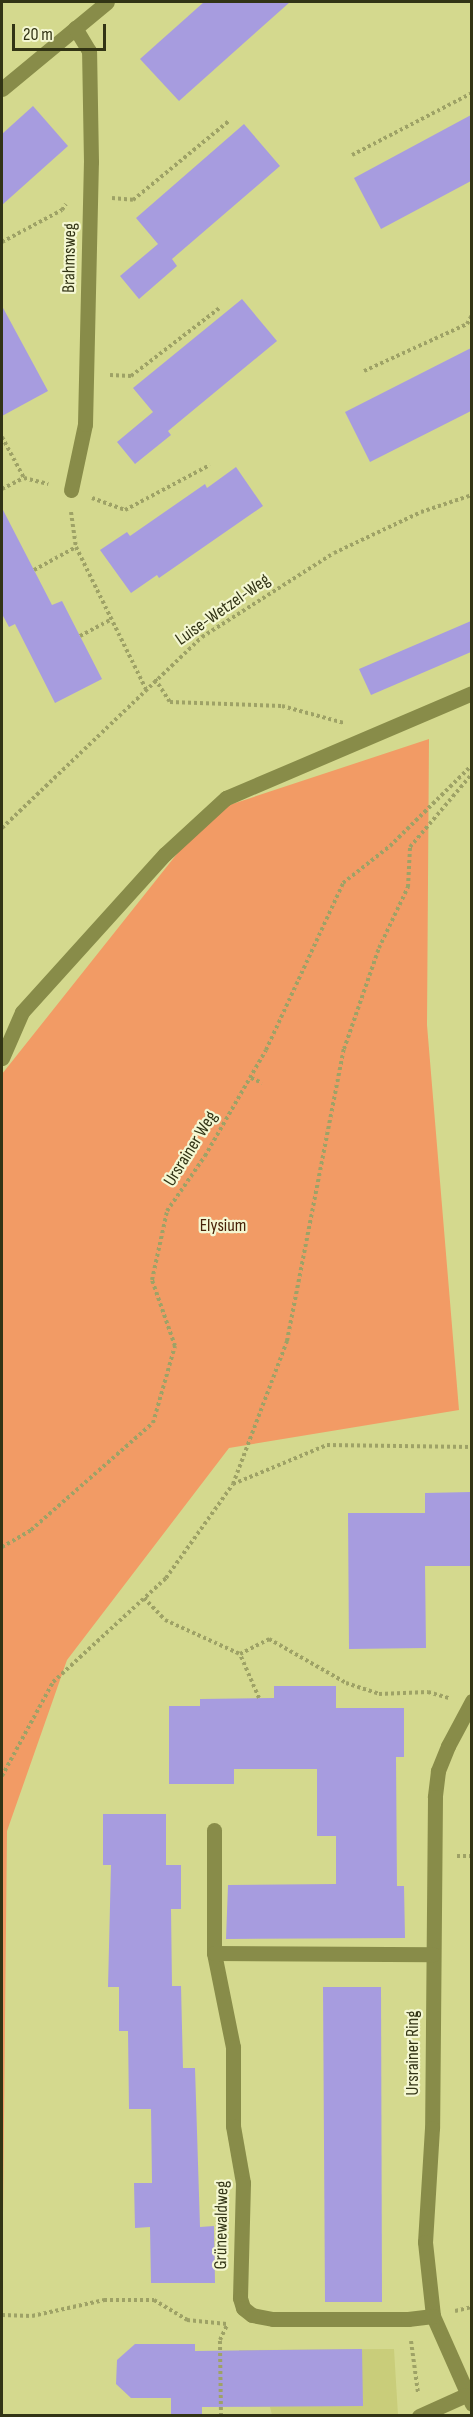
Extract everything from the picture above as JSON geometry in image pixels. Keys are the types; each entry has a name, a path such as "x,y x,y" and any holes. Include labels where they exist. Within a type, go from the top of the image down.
{"street":[{"path":"2,89 107,2"},
{"name":"Brahmsweg","path":"70,490 85,424 90,197 89,51 75,28"},
{"path":"2,1058 21,1012 165,854 226,798 471,693"},
{"name":"Ursrainer Ring","path":"469,2400 433,2316 425,2242 432,2128 433,1954 438,1771 471,1702"},
{"name":"Grünewaldweg","path":"214,1830 214,1953 233,2047 233,2126 243,2183 240,2298 243,2308"},
{"path":"214,1953 433,1954"},
{"path":"243,2308 252,2315 273,2319 408,2319 433,2316"},
{"path":"420,2415 469,2400"}],"path":[{"path":"352,155 471,93"},
{"path":"90,197 133,200 229,121"},
{"path":"2,242 62,210 68,201"},
{"path":"87,375 131,376 221,307"},
{"path":"364,371 467,324 471,315"},
{"path":"2,437 24,478"},
{"path":"2,489 24,478 70,490 125,510 210,465"},
{"path":"70,490 76,547 146,689"},
{"name":"Luise-Wetzel-Weg","path":"2,828 155,679 202,637 334,553 421,512 471,495"},
{"path":"34,570 76,547"},
{"path":"80,636 110,620"},
{"path":"155,679 170,702 282,706 331,716 372,736"},
{"name":"Ursrainer Weg","path":"2,1547 31,1530 153,1423 175,1346 152,1280 167,1211 205,1156 251,1078 343,883 390,846 471,765"},
{"path":"2,1776 53,1682 166,1578 232,1484 287,1341 344,1049 379,948 408,887 410,847 471,774"},
{"path":"251,1078 262,1083"},
{"path":"232,1484 327,1445 471,1447"},
{"path":"144,1598 165,1620 240,1654 259,1698"},
{"path":"240,1654 269,1639 346,1683 379,1694 428,1692 471,1702"},
{"path":"2,2315 32,2316 104,2300 154,2300 187,2320 228,2324"},
{"path":"221,2415 220,2340 228,2324 243,2308"},
{"path":"408,2319 420,2415"}],"shaded area":[{"path":"394,2349 398,2415 272,2415 270,2407 240,2407 239,2350"}],"green space":[{"name":"Elysium","path":"429,739 427,1025 459,1410 229,1448 67,1660 7,1831 2,2312 2,1074 211,811"}],"building":[{"path":"204,2 290,2 179,101 140,59"},
{"path":"33,106 68,146 2,205 2,134"},
{"path":"471,115 471,181 381,229 354,178"},
{"path":"244,124 280,166 172,259 177,266 139,299 120,276 158,244 136,218"},
{"path":"242,299 277,341 168,431 171,435 135,464 117,442 153,412 133,388"},
{"path":"2,306 48,391 2,416"},
{"path":"471,348 471,411 370,462 345,412"},
{"path":"236,467 263,506 159,578 157,575 131,593 100,550 127,532 130,536 205,484 207,488"},
{"path":"2,508 52,605 62,601 102,679 55,703 15,624 9,627 2,614"},
{"path":"471,621 471,652 371,695 359,669"},
{"path":"471,1492 471,1566 425,1566 426,1648 349,1649 348,1513 425,1513 425,1493"},
{"path":"274,1686 336,1686 336,1708 404,1708 404,1757 396,1757 397,1886 404,1886 405,1938 226,1939 228,1885 336,1884 336,1836 317,1836 317,1769 234,1769 234,1784 169,1784 169,1706 200,1706 200,1699 274,1698"},
{"path":"103,1814 166,1814 166,1865 181,1865 181,1909 171,1909 172,1986 181,1986 183,2068 195,2068 200,2227 214,2226 215,2283 151,2283 150,2227 135,2228 134,2183 152,2183 151,2109 129,2109 128,2031 119,2031 119,1987 108,1987 111,1865 103,1865"},
{"path":"323,1987 381,1987 382,2302 325,2302"},
{"path":"135,2344 195,2344 195,2351 362,2349 363,2406 202,2407 202,2415 171,2415 171,2398 131,2398 116,2384 117,2360"}]}
